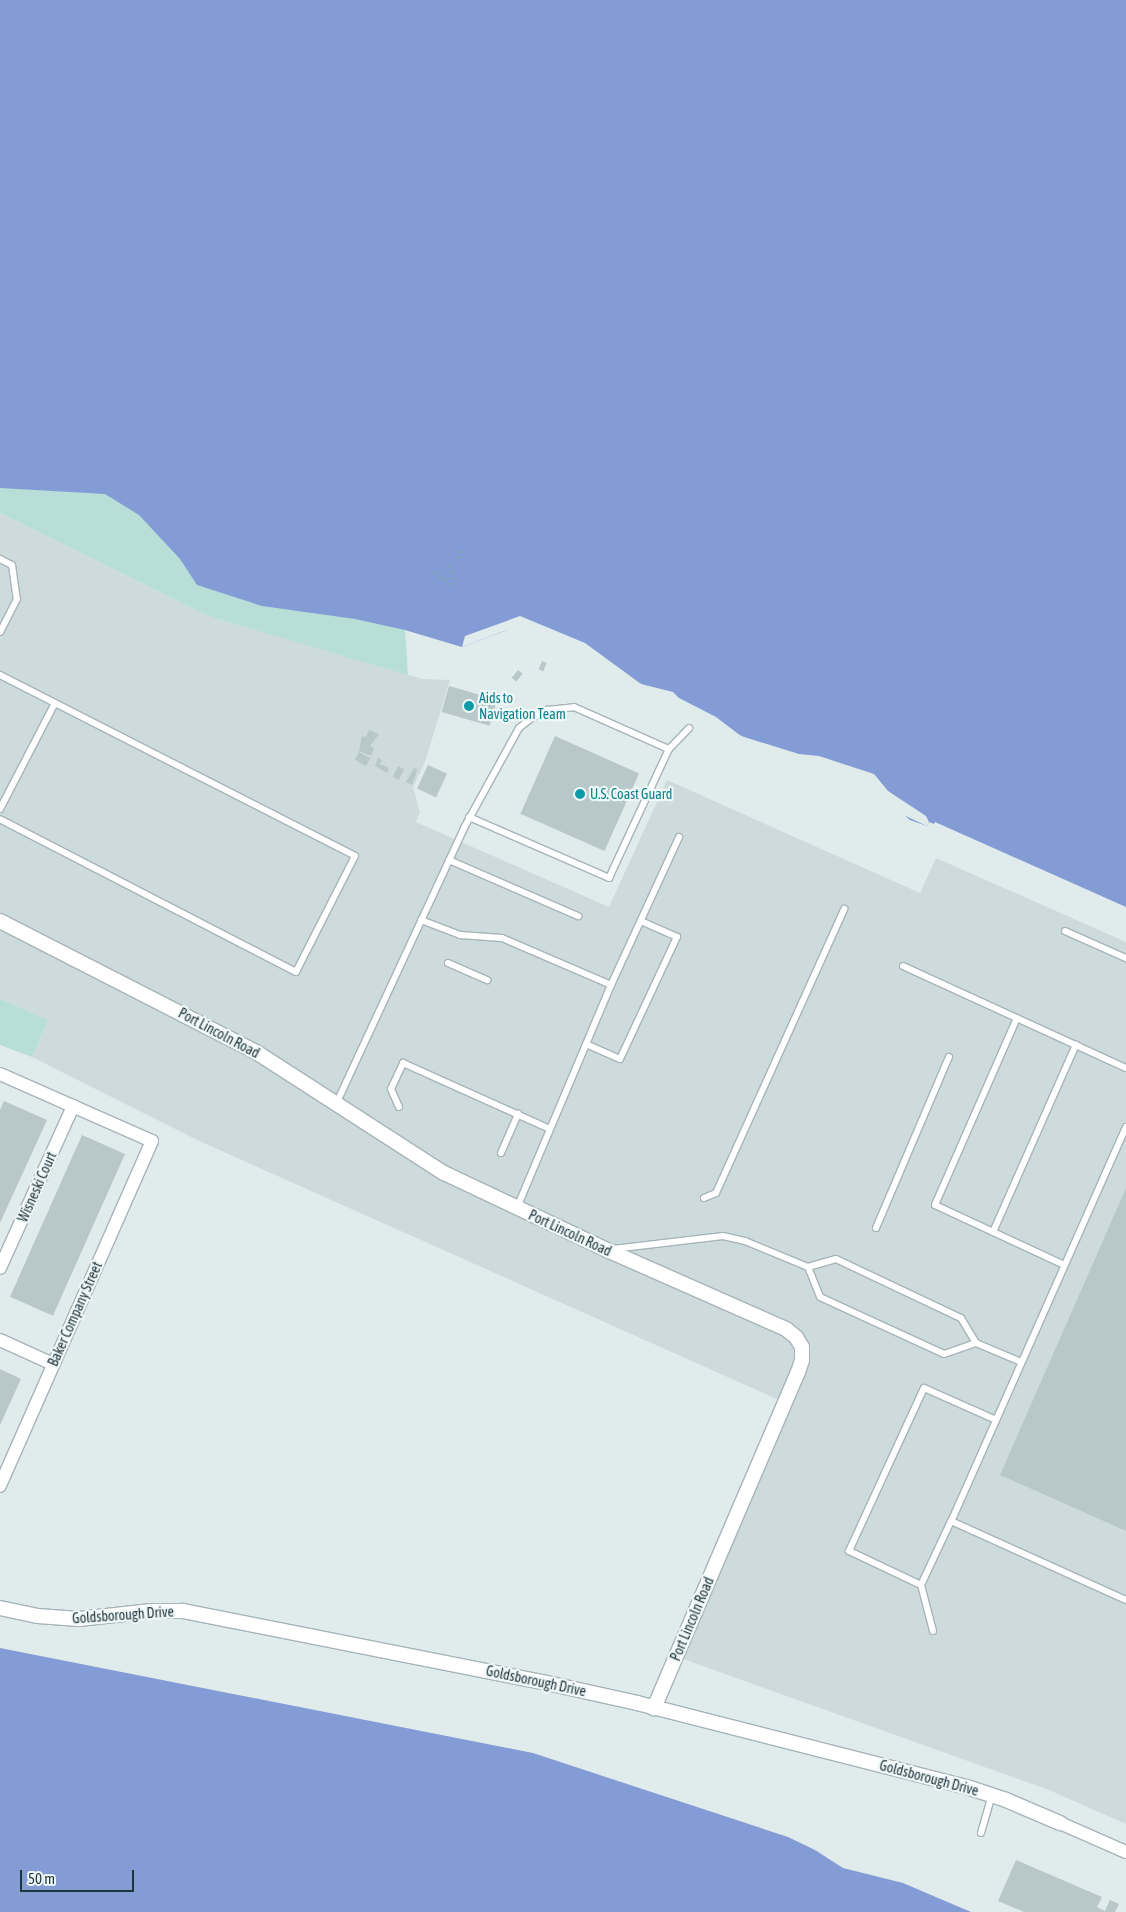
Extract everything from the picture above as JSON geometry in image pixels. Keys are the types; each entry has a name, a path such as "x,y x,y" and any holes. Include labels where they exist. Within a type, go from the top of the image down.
{"street":[{"name":"Port Lincoln Road","path":"0,921 256,1052 337,1102 444,1173 606,1250 786,1329 796,1336 802,1347 802,1360 798,1372 654,1708"},
{"path":"0,1074 73,1106"},
{"name":"Baker Company Street","path":"0,1486 152,1141 73,1106"},
{"name":"Wisneski Court","path":"0,1268 73,1106"},
{"path":"0,1340 53,1364"},
{"name":"Goldsborough Drive","path":"0,1608 38,1616 79,1619 152,1611 183,1611 547,1683 873,1763 992,1795 1060,1823"},
{"path":"1060,1823 1126,1852"}],"lane":[{"path":"0,559 12,565 17,599 0,632"},
{"path":"0,675 355,856 296,972 0,819"},
{"path":"0,809 55,703"},
{"path":"337,1102 464,828 520,728 533,717 547,710 574,707 669,749"},
{"path":"470,817 609,878 669,749 689,728"},
{"path":"516,1208 611,985 679,837"},
{"path":"449,860 578,916"},
{"path":"704,1198 716,1193 844,909"},
{"path":"421,920 460,935 502,938 611,985"},
{"path":"586,1044 620,1059 677,936 641,921"},
{"path":"1065,931 1126,958"},
{"path":"448,963 487,980"},
{"path":"902,966 1126,1068"},
{"path":"1017,1018 935,1205 1064,1265"},
{"path":"993,1232 1076,1045"},
{"path":"876,1228 949,1057"},
{"path":"399,1108 391,1089 403,1063 550,1129"},
{"path":"502,1153 518,1114"},
{"path":"933,1631 921,1585 1126,1127"},
{"path":"606,1250 723,1236 745,1241 808,1267 836,1259 961,1318 976,1343 1021,1362"},
{"path":"808,1267 820,1296 944,1354 976,1343"},
{"path":"921,1585 848,1550 924,1388 996,1420"},
{"path":"951,1521 1126,1600"},
{"path":"981,1833 992,1795"}],"path":[{"path":"458,558 462,551"},
{"path":"434,572 456,584 450,565"}],"shaded area":[{"path":"0,513 211,617 423,679 450,680 425,762 413,787 420,812 416,822 609,907 667,780 920,893 936,858 1126,942 1126,1824 1049,1790 675,1656 788,1404 197,1140 32,1057 48,1020 0,999"}],"green space":[{"path":"0,436 520,616 462,647 405,630 408,675 211,617 0,513"},
{"path":"0,999 48,1020 32,1057 0,1045"}],"water":[{"path":"0,0 1126,0 1126,907 935,822 934,824 929,822 927,826 910,820 872,787 784,758 593,659 518,626 462,647 405,630 355,619 262,606 197,585 180,559 139,515 105,494 0,488"},
{"path":"0,1648 533,1753 788,1837 815,1850 843,1868 903,1883 971,1912 0,1912"}],"pier":[{"path":"520,616 585,643 641,684 673,692 679,698 716,717 741,736 799,754 819,756 874,774 888,791 926,816 929,822 927,826 897,812 871,789 783,761 741,744 607,672 592,661 518,629 507,630 462,647 465,636"}],"building":[{"path":"542,661 547,663 543,671 539,669"},
{"path":"518,670 523,674 516,682 512,678"},
{"name":"Aids to Navigation Team","path":"449,686 497,700 490,726 442,712"},
{"path":"369,730 379,734 370,746 374,748 371,756 359,751 362,736 366,737"},
{"name":"U.S. Coast Guard","path":"555,736 639,773 604,851 520,814"},
{"path":"359,752 370,758 366,766 355,760"},
{"path":"378,758 382,760 380,764 389,768 387,773 375,766"},
{"path":"428,765 447,774 436,797 417,789"},
{"path":"398,766 404,769 399,780 393,777"},
{"path":"414,768 417,769 412,785 406,782"},
{"path":"4,1101 47,1120 0,1223 0,1110"},
{"path":"82,1135 125,1154 53,1316 10,1297"},
{"path":"1126,1188 1126,1531 1000,1475"},
{"path":"0,1369 21,1379 0,1425"},
{"path":"1016,1860 1102,1897 1097,1907 1105,1911 1110,1900 1119,1904 1115,1912 1024,1912 998,1901"}],"place":[{"name":"Aids to Navigation Team","path":"469,706"},
{"name":"U.S. Coast Guard","path":"580,794"}]}
